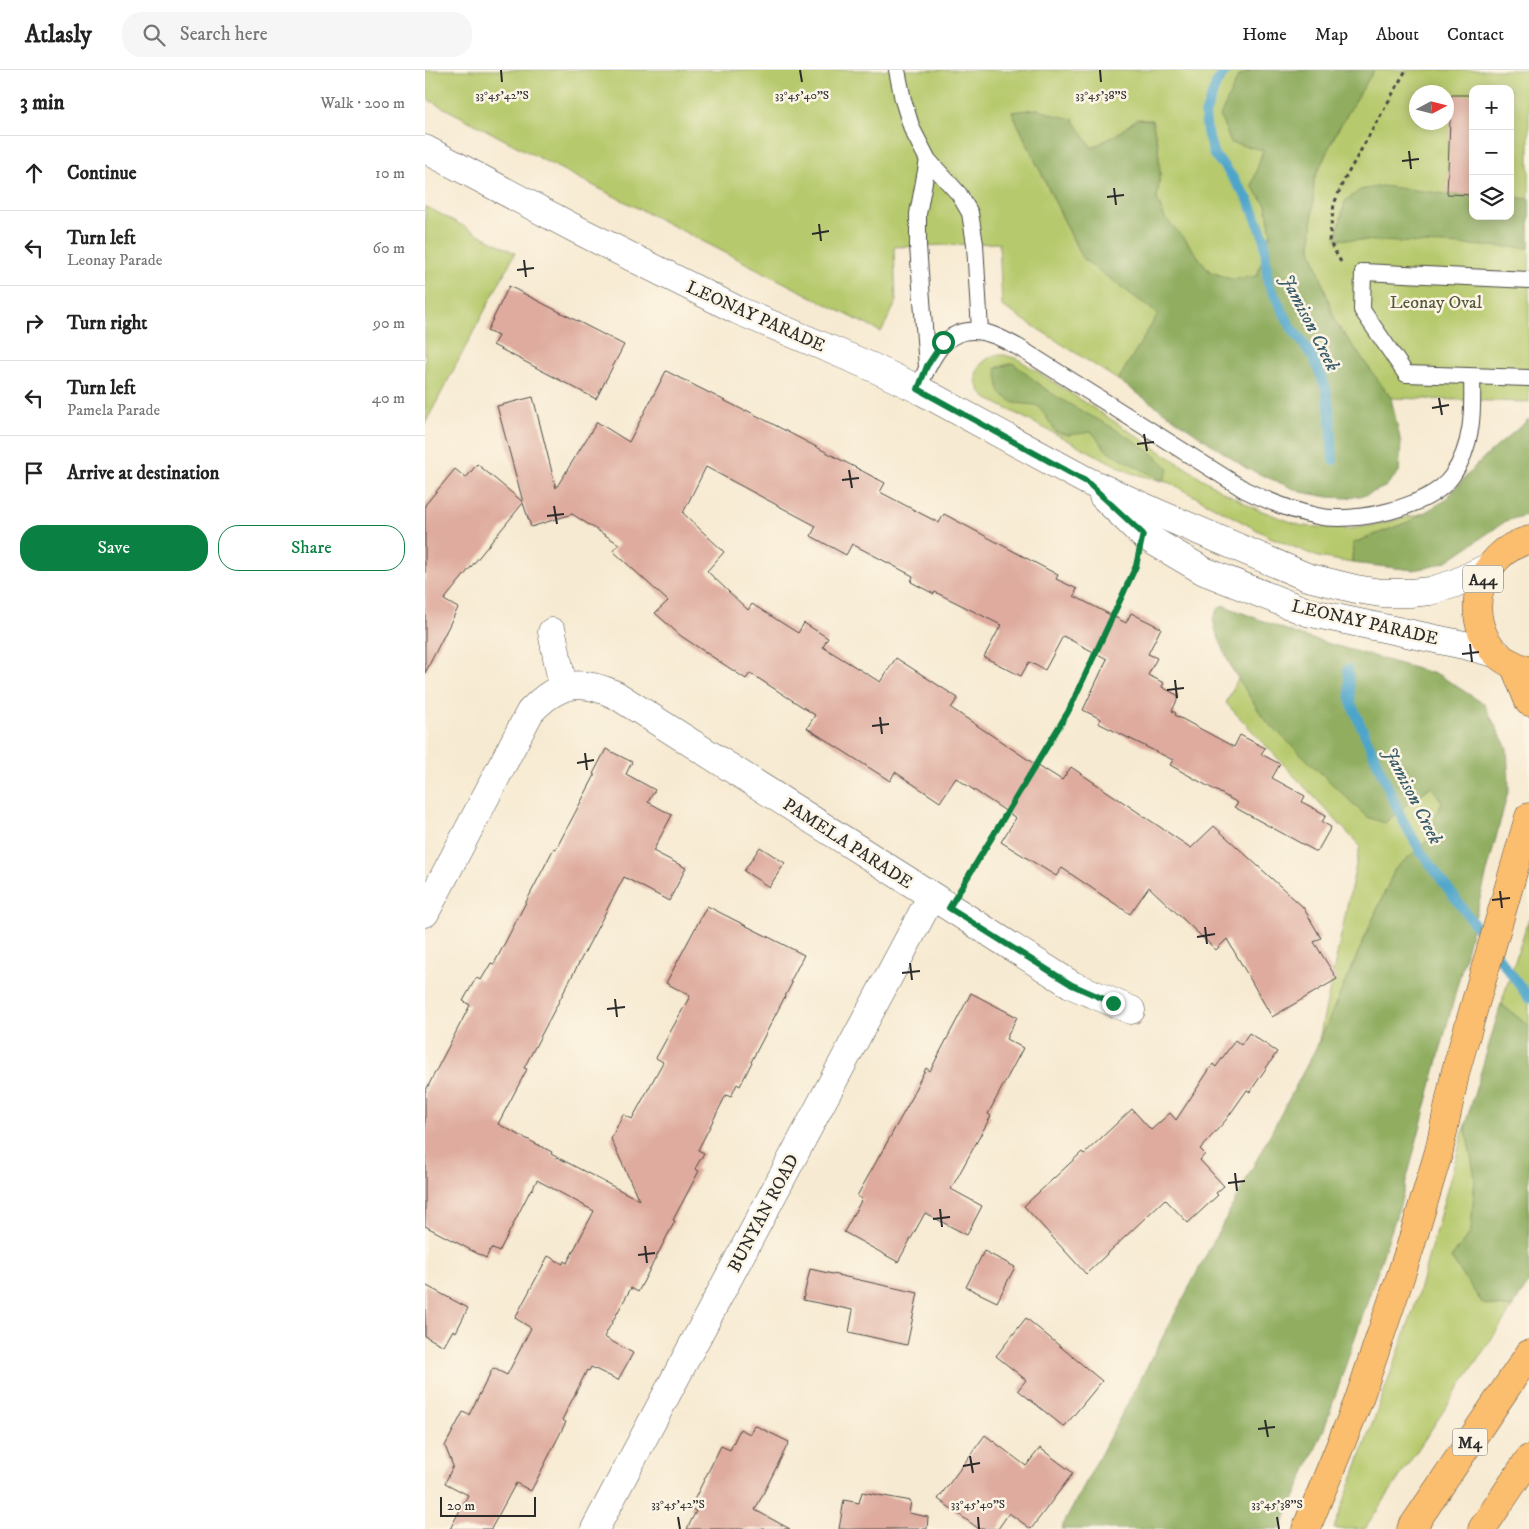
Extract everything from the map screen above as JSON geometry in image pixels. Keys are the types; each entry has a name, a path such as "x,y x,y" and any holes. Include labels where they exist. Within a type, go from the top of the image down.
{"highway":[{"name":"A44","path":"1514,664 1486,639 1479,622 1477,602 1481,584 1489,567 1503,552 1520,542 1529,540"},
{"path":"1514,664 1529,702"},
{"path":"1306,1529 1358,1402 1401,1275 1439,1151 1456,1070 1529,817"},
{"name":"M4","path":"1411,1529 1529,1354"},
{"path":"1483,1529 1529,1459"}],"street":[{"name":"LEONAY PARADE","path":"425,149 737,310 872,368 923,378 1087,482 1307,576 1356,589 1381,593 1410,593 1430,591 1453,584 1489,567"},
{"name":"LEONAY PARADE","path":"1087,482 1143,534 1204,571 1307,612 1464,645 1514,664"},
{"path":"425,913 531,712 550,693 563,687 552,632"},
{"name":"PAMELA PARADE","path":"563,687 591,686 616,695 1072,985 1131,1010"},
{"name":"BUNYAN ROAD","path":"595,1529 941,902"}],"lane":[{"path":"897,70 903,100 912,129 928,160 959,194 970,213 975,244 980,331"},
{"path":"923,378 918,214 928,160"},
{"path":"1529,280 1363,272 1362,310 1406,374 1529,378"},
{"path":"923,378 943,342 953,335 969,331 993,334 1018,347 1245,490 1279,505 1319,516 1338,518 1391,510 1415,503 1442,487 1451,477 1461,460 1467,442 1472,420 1472,377"}],"path":[{"path":"1363,272 1341,262 1329,241 1334,204 1343,182 1406,70"},
{"path":"941,902 1068,712 1136,566 1143,534"}],"green space":[{"path":"425,70 1251,70 1238,77 1263,150 1252,186 1266,205 1271,232 1257,276 1230,279 1209,271 1181,234 1165,218 1157,199 1160,173 1158,146 1152,120 1137,119 1117,134 1092,148 1055,115 1037,109 1012,112 1082,258 1158,314 1118,380 1002,306 999,243 894,247 896,303 881,332 425,98"},
{"path":"1251,70 1374,70 1337,131 1314,179 1311,249 1336,323 1391,398 1401,443 1399,472 1385,487 1366,495 1347,498 1301,492 1246,468 1118,380 1158,314 1082,258 1012,112 1037,109 1073,119 1092,148 1117,134 1137,119 1152,120 1158,146 1160,173 1157,199 1165,218 1181,234 1209,271 1230,279 1257,276 1271,232 1266,205 1252,186 1263,150 1231,143 1220,116 1238,77"},
{"name":"Leonay Oval","path":"1374,70 1529,70 1529,402 1391,398 1336,323 1311,249 1314,179 1337,131"},
{"path":"1382,186 1469,195 1469,220 1514,220 1514,197 1529,199 1529,248 1336,239 1345,201 1360,190"},
{"path":"425,206 515,253 425,424"},
{"path":"995,355 1005,355 1018,359 1220,490 1254,508 1302,526 1349,529 1375,525 1424,513 1408,522 1353,543 1352,563 1318,557 1270,537 1170,483 1131,473 986,398 978,386 976,374 982,363"},
{"path":"1013,363 1039,385 1070,405 1130,438 1157,457 1169,469 1163,481 1106,450 1092,432 1068,435 1056,432 1041,409 1036,405 1014,403 1000,393 996,368"},
{"path":"1529,419 1529,514 1506,521 1447,561 1434,566 1413,570 1352,563 1353,543 1408,522 1444,501 1480,461"},
{"path":"1222,605 1302,636 1439,675 1484,704 1507,748 1509,788 1400,1205 1324,1429 1281,1529 1061,1529 1318,1044 1395,869 1426,842 1442,802 1431,786 1385,823 1367,817 1264,719 1232,669 1216,632 1213,619"},
{"path":"1242,671 1385,823 1432,786 1442,802 1426,842 1395,869 1318,1044 1360,846 1226,703"},
{"path":"1529,918 1529,1026 1501,1004"},
{"path":"1501,1004 1529,1026 1529,1283 1512,1308 1483,1304 1451,1258 1471,1232 1475,1177 1465,1125"},
{"path":"1465,1125 1475,1177 1471,1232 1451,1258 1483,1304 1512,1308 1365,1529 1334,1529 1414,1309"}],"building":[{"path":"1454,95 1469,95 1469,195 1447,194 1450,130 1454,130"},
{"path":"509,286 624,345 596,399 493,345 498,336 487,331"},
{"path":"666,371 746,410 885,483 880,492 939,523 944,514 1058,575 1056,579 1077,589 1074,596 1126,623 1131,613 1161,628 1148,654 1157,658 1148,675 1164,683 1162,687 1179,696 1172,711 1176,713 1175,715 1234,747 1240,735 1265,748 1261,754 1280,764 1272,778 1305,796 1302,802 1326,815 1322,822 1331,827 1317,852 1234,807 1238,803 1170,765 1173,760 1098,723 1101,719 1083,710 1107,659 1063,636 1045,670 1029,662 1021,676 984,657 1001,625 911,582 913,576 852,544 846,555 811,536 816,526 706,467 683,513 724,552 707,571 748,610 752,604 798,633 804,623 828,638 823,647 880,682 896,658 958,698 951,708 1045,771 1062,780 1071,767 1191,848 1214,826 1303,907 1321,938 1314,942 1337,979 1272,1017 1227,939 1216,950 1149,887 1130,914 1062,868 1056,876 1001,842 1016,818 956,778 940,802 895,772 890,781 807,728 815,715 750,673 746,679 681,636 655,613 668,601 613,551 619,544 572,514 531,527 523,503 444,600 458,608 425,673 425,505 455,469 466,478 477,464 523,502 497,406 533,397 556,488 597,422 629,442"},
{"path":"606,749 632,762 626,774 655,790 648,802 672,815 653,851 686,868 669,901 624,877 524,1068 527,1069 498,1124 639,1200 611,1139 623,1114 632,1119 663,1062 656,1058 690,996 666,983 707,906 804,955 790,982 792,983 740,1086 737,1084 731,1097 726,1095 698,1150 704,1153 695,1169 699,1171 638,1292 631,1288 604,1337 633,1353 618,1380 591,1367 589,1371 587,1370 562,1420 566,1422 531,1491 516,1483 491,1529 450,1529 468,1495 445,1483 453,1466 445,1446 463,1412 469,1415 493,1368 507,1375 531,1328 515,1318 548,1256 563,1264 564,1261 567,1263 594,1211 537,1180 499,1252 491,1248 486,1258 425,1226 425,1092 470,1005 463,1001 476,978 481,980 491,963 494,964 554,848 556,849 595,775 593,774"},
{"path":"760,847 785,863 769,887 744,871"},
{"path":"971,993 1017,1017 1006,1039 1023,1048 988,1114 991,1116 951,1189 982,1206 967,1235 925,1213 898,1262 844,1232 862,1199 857,1196 913,1096 926,1068 930,1071"},
{"path":"1249,1033 1277,1052 1250,1092 1247,1090 1226,1120 1200,1149 1205,1154 1200,1160 1224,1186 1216,1193 1218,1195 1188,1223 1165,1199 1086,1274 1024,1206 1132,1109 1151,1130 1170,1113 1176,1120 1213,1064 1216,1067 1235,1040 1241,1045"},
{"path":"984,1251 1015,1267 997,1302 966,1287"},
{"path":"810,1269 918,1293 907,1345 849,1332 853,1310 803,1300"},
{"path":"425,1285 468,1308 456,1332 453,1330 444,1346 425,1336"},
{"path":"1026,1318 1102,1381 1064,1427 1018,1390 1026,1380 996,1356"},
{"path":"754,1425 789,1442 755,1510 790,1529 687,1529 696,1511 690,1508 721,1446 730,1450 740,1429 750,1434"},
{"path":"985,1435 1026,1466 1040,1448 1073,1473 1031,1529 1009,1513 998,1529 979,1529 938,1499"},
{"path":"862,1492 911,1501 909,1513 928,1517 927,1529 839,1529 844,1500 859,1503"}],"waterway":[{"name":"Jamison Creek","path":"1227,70 1217,82 1205,114 1207,132 1214,155 1226,168 1249,201 1264,238 1268,283 1291,327 1313,357 1326,388 1331,421 1333,460"},
{"name":"Jamison Creek","path":"1348,669 1351,703 1401,817 1421,852 1529,998"}],"route":[{"path":"943,342 927,366 918,389 1087,482 1143,534 1136,566 1068,712 949,908 1072,985 1113,1003"}]}
